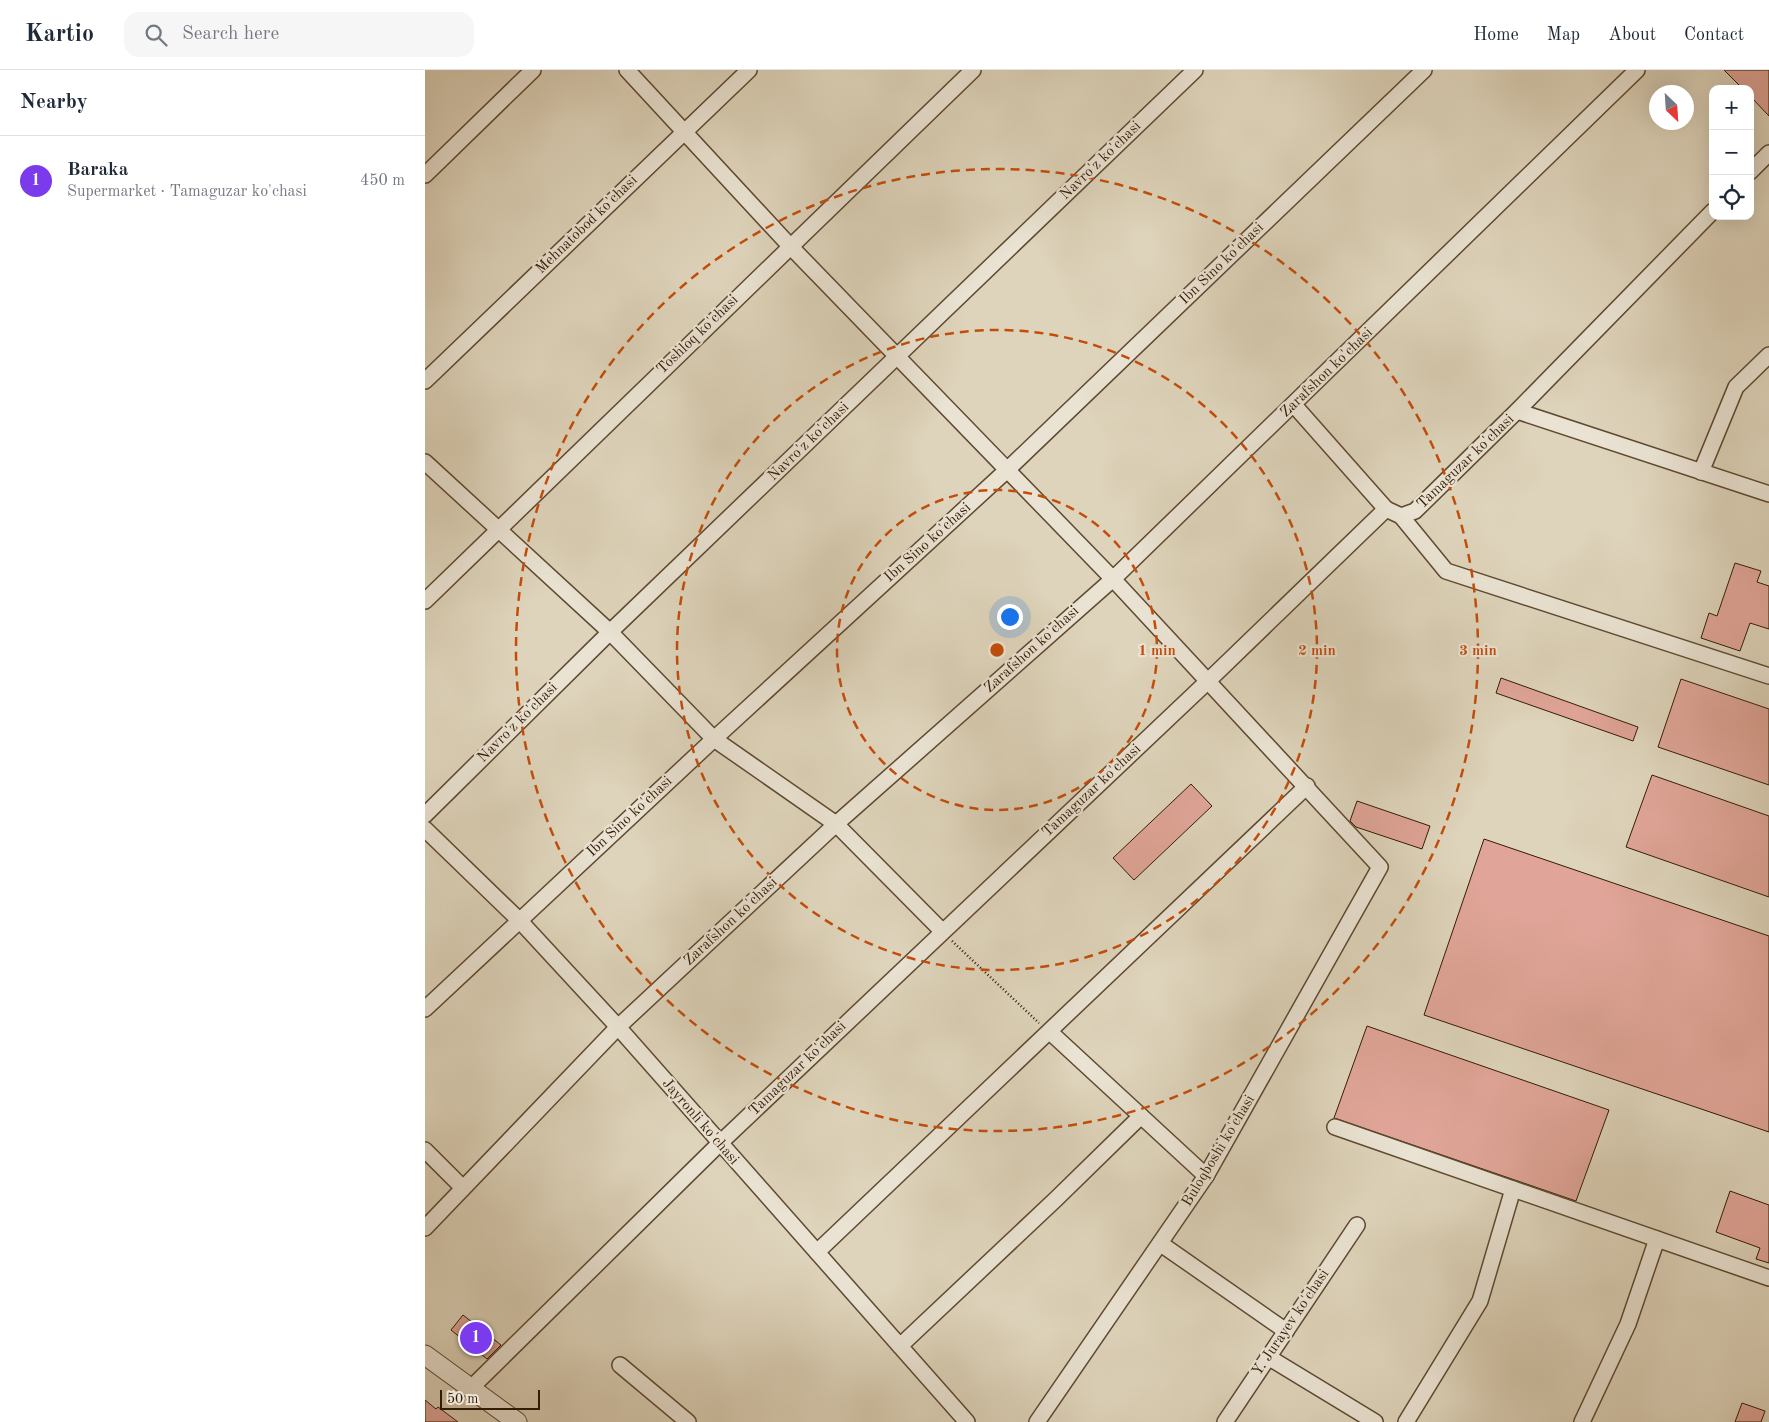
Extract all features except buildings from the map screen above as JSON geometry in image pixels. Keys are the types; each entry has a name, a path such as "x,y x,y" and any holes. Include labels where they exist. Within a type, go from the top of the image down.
{"street":[{"path":"425,175 533,70"},
{"path":"627,70 791,246 1006,471 1113,579 1307,786 817,1252"},
{"name":"Mehnatobod ko'chasi","path":"425,381 749,70"},
{"name":"Toshloq ko'chasi","path":"425,601 973,70"},
{"name":"Navro'z ko'chasi","path":"425,815 610,632 898,358 1195,70"},
{"name":"Ibn Sino ko'chasi","path":"425,1009 714,739 1006,471 1424,70"},
{"name":"Zarafshon ko'chasi","path":"425,1228 617,1027 836,824 1113,579 1637,70"},
{"path":"1754,168 1769,153"},
{"name":"Tamaguzar ko'chasi","path":"471,1388 719,1144 1208,681 1386,509 1401,516 1415,511 1517,411 1709,215"},
{"path":"1701,472 1736,387 1769,355"},
{"path":"1294,405 1386,509"},
{"path":"1517,411 1769,494"},
{"path":"425,462 610,632 714,739 836,824 942,931"},
{"path":"1401,516 1446,571 1769,676"},
{"name":"Buloqboshi ko'chasi","path":"1037,1422 1207,1176 1380,866 1307,786"},
{"name":"Jayronli ko'chasi","path":"425,829 520,921 617,1027 967,1422"},
{"path":"1049,1032 1207,1176"},
{"path":"900,1346 1141,1116"},
{"path":"1335,1127 1769,1278"},
{"path":"425,1150 463,1188"},
{"path":"1406,1422 1480,1301 1513,1189"},
{"name":"Y. Jurayev ko'chasi","path":"1225,1422 1357,1225"},
{"path":"1582,1422 1628,1324 1657,1239"},
{"path":"1161,1244 1286,1331"},
{"path":"425,1355 517,1422"},
{"path":"1269,1357 1375,1422"},
{"path":"620,1365 688,1422"}],"path":[{"path":"942,931 1049,1032"}],"place":[{"name":"Baraka","path":"476,1338"}]}
